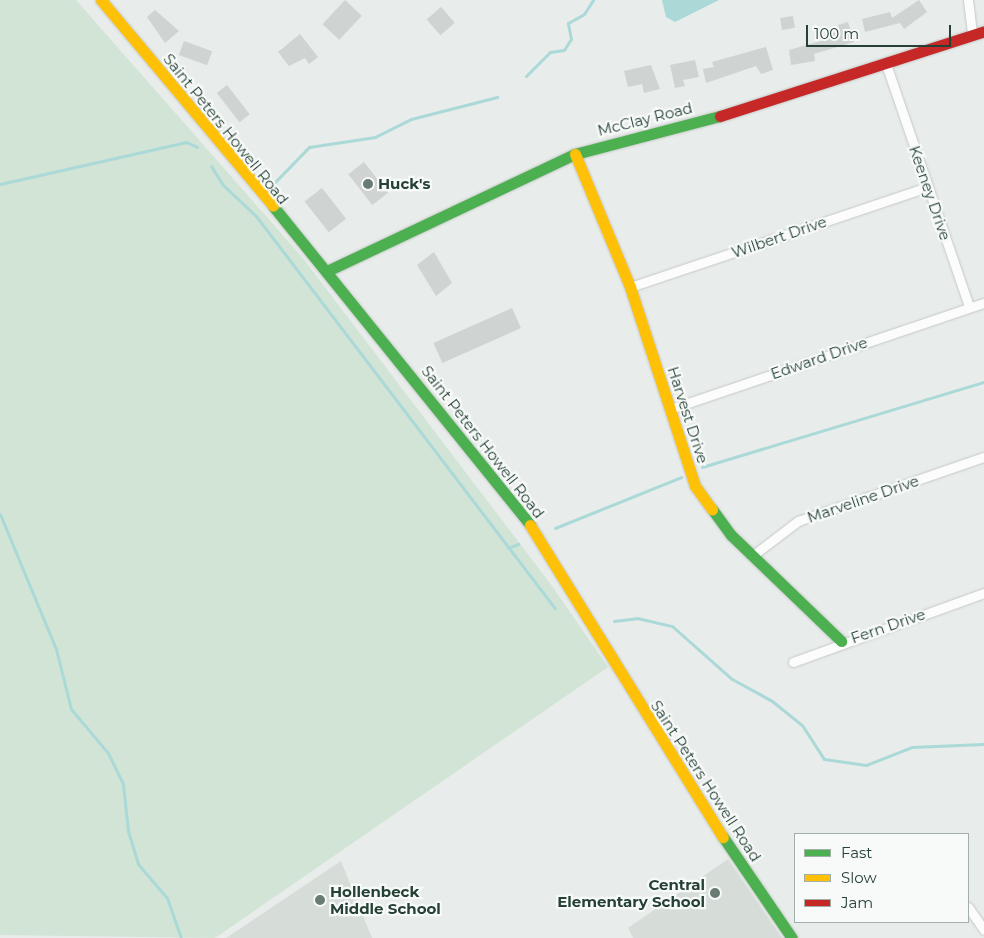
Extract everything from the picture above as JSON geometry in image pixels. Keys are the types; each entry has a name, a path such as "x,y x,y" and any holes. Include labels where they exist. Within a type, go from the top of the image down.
{"main road":[{"name":"Saint Peters Howell Road","path":"101,0 327,271 526,519 705,811 792,938"},
{"name":"McClay Road","path":"327,271 575,154 737,112 984,32"},
{"name":"Harvest Drive","path":"575,154 630,287 695,486 714,515 752,556 841,641"}],"street":[{"path":"968,0 972,36"},
{"name":"Keeney Drive","path":"886,64 969,307"},
{"name":"Wilbert Drive","path":"630,287 928,187"},
{"path":"969,307 984,303"},
{"name":"Edward Drive","path":"670,409 969,307"},
{"name":"Marveline Drive","path":"752,556 798,521 984,458"},
{"name":"Fern Drive","path":"793,662 841,641 984,593"},
{"path":"969,908 981,919 984,930"}],"shaded area":[{"name":"Central Elementary School","path":"728,859 782,938 633,938 628,928"},
{"name":"Hollenbeck Middle School","path":"341,861 372,938 226,938"}],"green space":[{"path":"0,0 76,0 302,257 552,586 608,667 215,938 0,935"}],"water":[{"path":"662,0 719,0 675,22 666,17"}],"building":[{"path":"345,0 362,16 339,40 322,24"},
{"path":"919,0 927,12 904,29 900,23 865,32 862,19 890,12 892,18"},
{"path":"441,7 455,23 440,35 427,19"},
{"path":"155,10 179,31 165,43 147,17"},
{"path":"793,16 795,28 782,30 780,18"},
{"path":"848,22 854,42 814,54 815,61 791,65 789,50 824,40 822,36 840,31 838,25"},
{"path":"300,34 318,57 309,64 305,58 289,66 278,52"},
{"path":"184,41 212,51 207,65 179,55"},
{"path":"766,47 773,70 761,74 756,66 706,83 703,69 714,67 712,62"},
{"path":"695,60 699,77 683,80 685,86 675,88 670,65"},
{"path":"651,65 660,89 644,93 642,84 628,87 624,71"},
{"path":"227,85 250,114 240,122 217,93"},
{"name":"Huck's","path":"364,162 388,193 372,205 348,174"},
{"name":"Huck's","path":"322,188 346,219 329,232 305,202"},
{"path":"434,252 452,283 436,296 417,265"},
{"path":"512,308 521,328 442,363 433,343"}],"waterway":[{"path":"526,76 550,52 564,50 571,39 568,23 584,14 593,0"},
{"path":"275,182 309,147 375,137 411,119 497,97"},
{"path":"0,184 186,142 197,147"},
{"path":"211,166 223,185 256,216 555,608"},
{"path":"702,467 984,382"},
{"path":"555,528 681,477"},
{"path":"0,514 56,649 71,709 108,753 123,784 128,831 138,864 167,898 181,938"},
{"path":"508,548 518,544"},
{"path":"614,621 637,618 672,626 732,679 772,701 802,725 824,759 866,765 912,747 984,744"}],"traffic: fast":[{"path":"327,271 575,154 720,116"},
{"path":"273,206 530,525"},
{"path":"712,509 731,535 841,641"},
{"path":"723,837 792,938"}],"traffic: slow":[{"path":"101,0 273,206"},
{"path":"575,154 630,287 695,486 712,509"},
{"path":"530,525 723,837"}],"traffic: jam":[{"path":"720,116 984,31"}],"place":[{"name":"Huck's","path":"368,184"},
{"name":"Central Elementary School","path":"715,893"},
{"name":"Hollenbeck Middle School","path":"320,900"}]}
